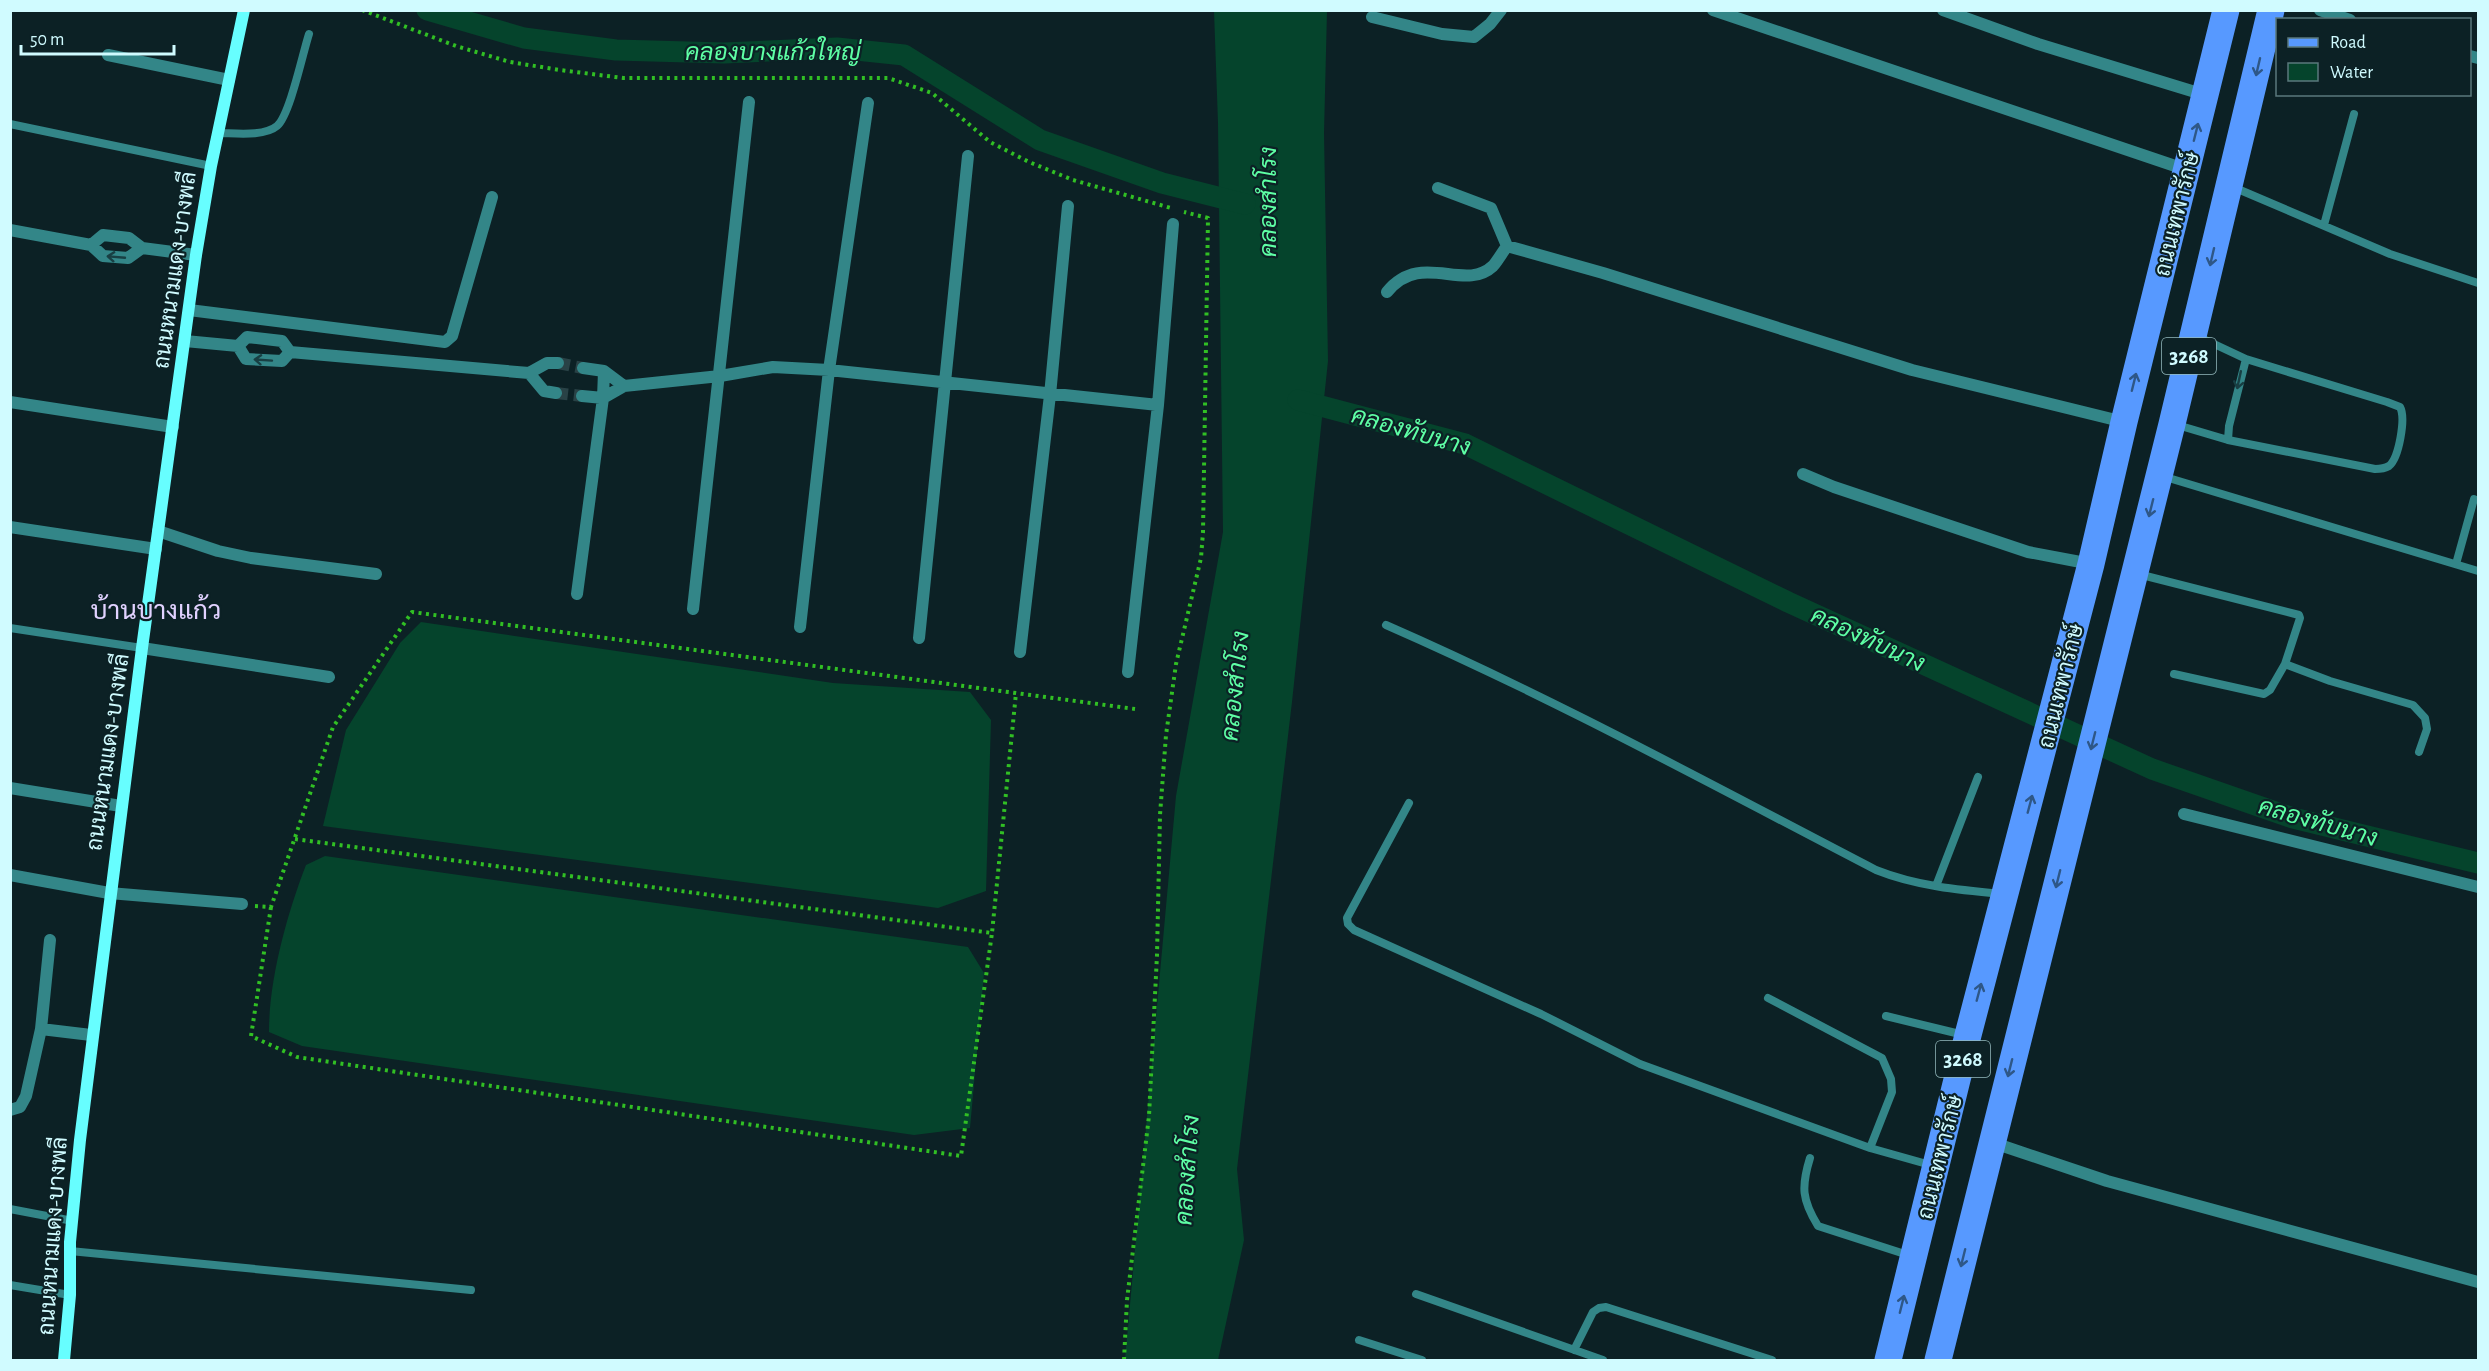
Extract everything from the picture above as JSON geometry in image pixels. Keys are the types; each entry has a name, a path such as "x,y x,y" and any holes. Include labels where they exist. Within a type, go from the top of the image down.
{"main road":[{"name":"ถนนหนามแดง-บางพลี","path":"64,1360 70,1295 70,1251 91,1035 109,893 196,255 211,166 244,10"},
{"name":"ถนนเทพารักษ์","path":"1888,1360 1968,1035 2042,759 2058,683 2091,564 2226,10"},
{"name":"ถนนเทพารักษ์","path":"1938,1360 2194,335 2271,10"}],"street":[{"path":"1372,17 1442,34 1474,36 1490,24 1501,10"},
{"path":"1713,10 2187,170"},
{"path":"1943,10 2038,44 2205,95"},
{"path":"2320,10 2344,18"},
{"path":"108,55 229,80"},
{"path":"693,609 749,102"},
{"path":"800,627 829,370 868,103"},
{"path":"919,638 968,156"},
{"path":"1438,188 1491,208 1507,246"},
{"path":"189,310 445,342 452,336 492,197"},
{"path":"1020,652 1050,395 1068,206"},
{"path":"1128,672 1158,405 1173,224"},
{"path":"10,230 91,245 103,256 128,258 142,248"},
{"path":"91,245 103,235 129,238 142,248 196,255"},
{"path":"1507,246 1603,273 1912,370 2124,422"},
{"path":"1387,292 1395,282 1410,274 1424,272 1461,276 1486,271 1507,246"},
{"path":"238,346 247,337 282,341 290,352 530,374 547,363 558,363"},
{"path":"185,341 238,346"},
{"path":"238,346 246,359 282,361 290,352"},
{"path":"582,396 603,398 624,386 720,376 773,367 829,370 1158,405"},
{"path":"583,368 604,371 624,386"},
{"path":"577,594 603,398 604,371"},
{"path":"530,374 544,391 556,393"},
{"path":"10,402 173,427"},
{"path":"1803,474 1834,487 2028,552 2091,564"},
{"path":"10,527 156,549"},
{"path":"158,531 218,551 251,558 376,574"},
{"path":"142,648 329,677"},
{"path":"10,788 121,806"},
{"path":"2184,814 2478,886"},
{"path":"10,875 109,893 243,904"},
{"path":"10,1110 20,1107 26,1096 41,1029 50,940"},
{"path":"41,1029 91,1035"},
{"path":"1991,1142 2107,1181 2478,1282"}],"lane":[{"path":"218,133 262,132 277,127 286,113 309,34"},
{"path":"2324,225 2354,114"},
{"path":"10,124 211,166"},
{"path":"2229,186 2390,254 2478,283"},
{"path":"2172,424 2228,440 2375,469 2383,469 2394,460 2404,419 2400,407 2246,359 2194,335"},
{"path":"2228,440 2229,426 2246,359"},
{"path":"2159,476 2478,571"},
{"path":"2456,564 2474,499"},
{"path":"2134,573 2299,615 2285,664 2270,690 2264,694 2174,674"},
{"path":"1386,625 1438,648 1671,763 1876,870 1903,881 2005,894"},
{"path":"10,628 142,648"},
{"path":"2285,664 2330,681 2413,705 2425,718 2427,729 2419,752"},
{"path":"1936,886 1978,777"},
{"path":"1409,803 1347,918 1348,924 1354,930 1541,1014 1640,1064 1870,1148 1937,1167"},
{"path":"1768,998 1882,1058 1891,1079 1892,1092 1870,1148"},
{"path":"1886,1016 1968,1035"},
{"path":"1810,1158 1803,1183 1806,1205 1818,1226 1914,1257"},
{"path":"10,1209 73,1221"},
{"path":"70,1251 471,1290"},
{"path":"10,1285 70,1295"},
{"path":"1416,1294 1603,1360"},
{"path":"1574,1350 1593,1312 1606,1307 1772,1360"},
{"path":"1359,1340 1422,1360"}],"path":[{"path":"362,10 456,46 510,62 560,70 622,78 888,78 932,93 990,142 1029,162 1116,193 1208,218 1203,532 1201,558 1176,664 1166,735 1160,815 1157,955 1149,1116 1127,1300 1124,1360"},
{"path":"1016,693 992,933 961,1156 297,1057 251,1036 271,907 333,727 412,612 1016,693 1135,709"},
{"path":"295,839 992,933"},
{"path":"243,904 271,907"}],"water":[{"name":"คลองสำโรง","path":"1214,11 1327,11 1324,133 1328,361 1292,702 1237,1169 1244,1240 1218,1360 1125,1360 1176,796 1223,532 1218,123"},
{"path":"421,622 833,683 970,692 991,720 986,891 938,908 323,826 346,730 400,643"},
{"path":"325,856 968,947 984,973 970,1128 914,1135 302,1046 269,1032 272,990 280,947 306,865"}],"waterway":[{"name":"คลองบางแก้วใหญ่","path":"427,10 524,38 616,50 724,53 837,48 904,55 1040,140 1162,183 1245,204"},
{"name":"คลองทับนาง","path":"1298,400 1465,444 1788,602 2152,769 2293,818 2478,863"}],"tunnel":[{"path":"558,363 583,368"},
{"path":"556,393 582,396"}],"district":[{"name":"บ้านบางแก้ว","path":"156,610"}]}
